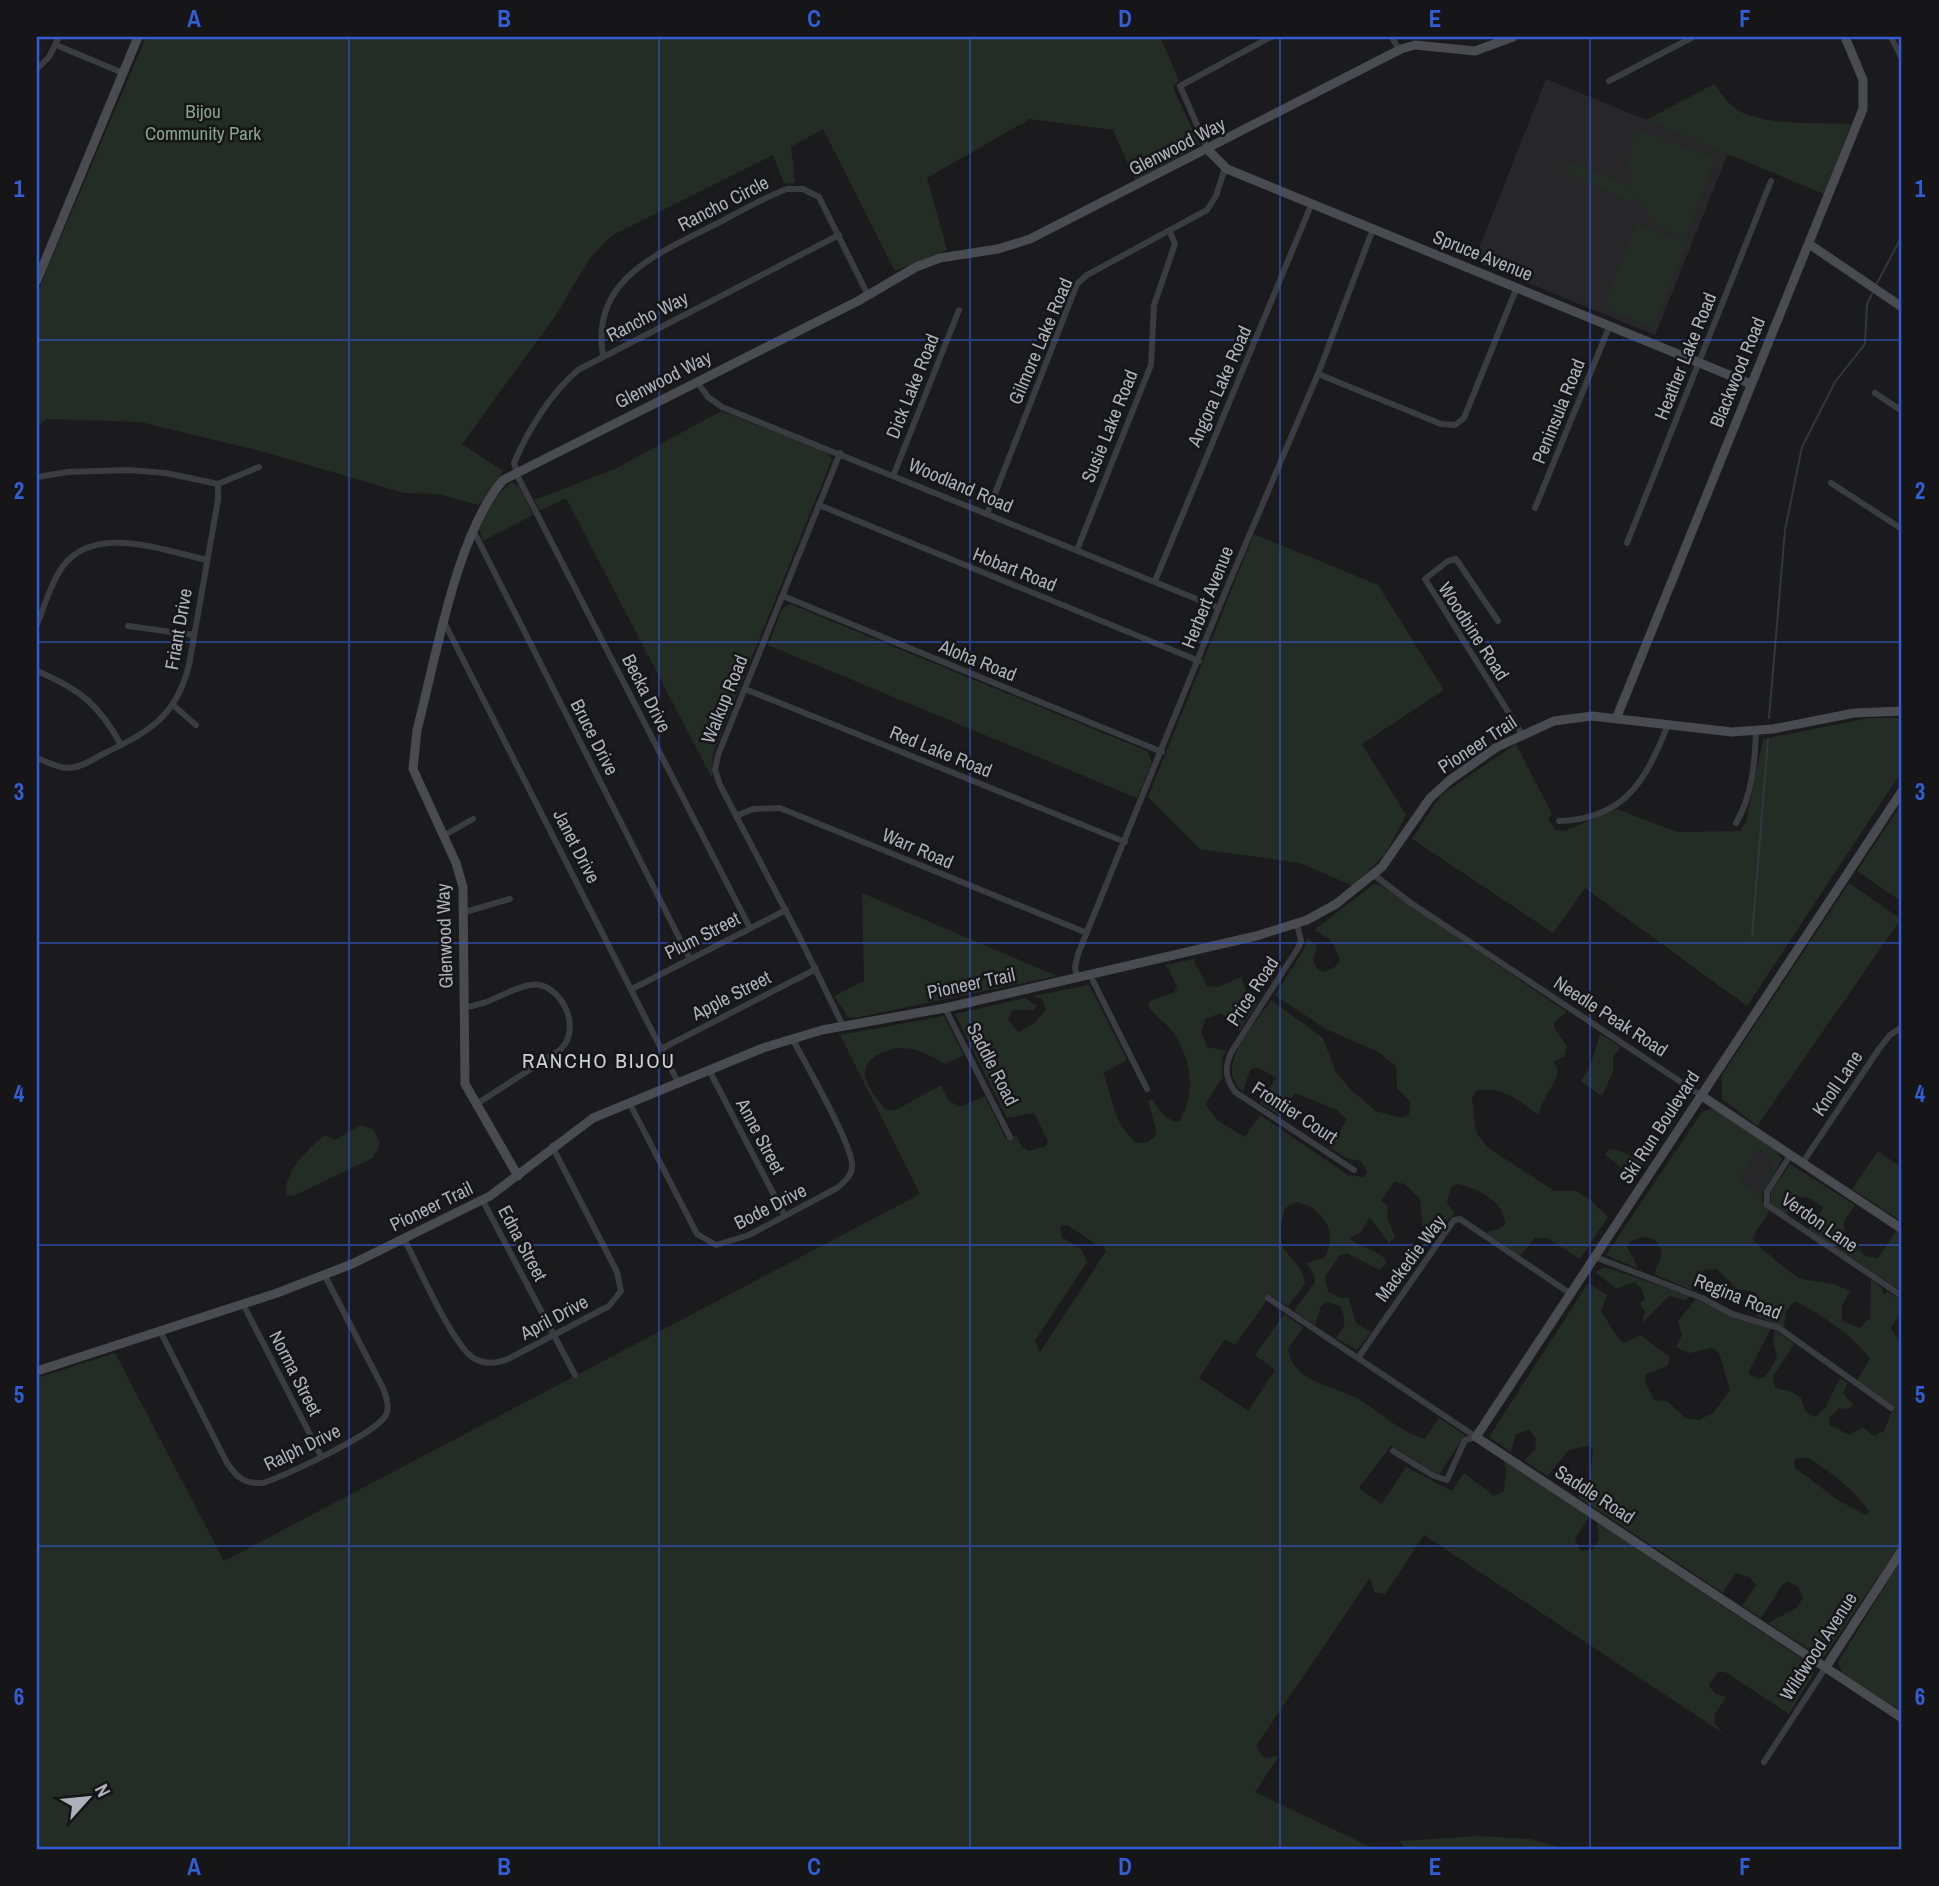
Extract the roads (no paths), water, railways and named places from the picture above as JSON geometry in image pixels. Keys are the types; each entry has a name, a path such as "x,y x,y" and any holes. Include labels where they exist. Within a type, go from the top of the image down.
{"street":[{"path":"37,69 59,37"},
{"path":"37,280 138,37"},
{"path":"1208,150 1179,88 1182,83 1271,37"},
{"path":"1392,37 1399,50"},
{"name":"Glenwood Way","path":"518,1177 475,1105 464,1076 464,912 460,875 416,780 412,757 472,530 497,487 516,472 868,295 927,262 1030,239 1399,50 1415,45 1475,51 1513,37"},
{"path":"1609,81 1693,37"},
{"name":"Blackwood Road","path":"1616,719 1809,244 1864,99 1861,72 1844,37"},
{"path":"1891,37 1902,59"},
{"path":"56,45 123,73"},
{"name":"Spruce Avenue","path":"1208,150 1225,168 1751,384"},
{"name":"Gilmore Lake Road","path":"987,514 1077,284 1087,275 1199,216 1212,204 1225,168"},
{"name":"Heather Lake Road","path":"1627,543 1771,181"},
{"name":"Rancho Circle","path":"603,356 600,332 607,305 627,277 657,254 793,188 809,190 819,197 868,295"},
{"name":"Angora Lake Road","path":"1155,581 1312,204"},
{"name":"Herbert Avenue","path":"1077,978 1076,961 1087,933 1219,608 1318,374 1373,229"},
{"name":"Susie Lake Road","path":"1077,550 1151,365 1154,305 1175,244 1170,232"},
{"name":"Rancho Way","path":"516,472 515,459 555,395 579,370 839,235"},
{"path":"1809,244 1902,307"},
{"path":"1318,374 1441,424 1455,425 1464,418 1517,287"},
{"name":"Dick Lake Road","path":"894,474 959,310"},
{"name":"Peninsula Road","path":"1535,508 1610,325"},
{"name":"Woodland Road","path":"697,382 708,397 722,407 894,474 1219,608"},
{"path":"1875,393 1902,411"},
{"name":"Walkup Road","path":"840,453 716,763 716,777 843,1026"},
{"path":"37,477 68,472 129,470 166,473 218,484 259,467"},
{"name":"Becka Drive","path":"516,472 750,928"},
{"name":"Friant Drive","path":"37,758 65,768 75,767 150,730 173,705 185,682 218,484"},
{"path":"1831,484 1902,529"},
{"name":"Hobart Road","path":"819,505 1199,661"},
{"name":"Bruce Drive","path":"472,530 690,959"},
{"path":"37,624 58,573 67,561 91,545 124,543 207,560"},
{"name":"Woodbine Road","path":"1497,621 1456,559 1448,561 1425,579 1522,734"},
{"name":"Aloha Road","path":"783,596 1162,752"},
{"name":"Janet Drive","path":"445,624 678,1084"},
{"path":"128,626 194,635"},
{"path":"37,671 62,682 94,703 121,745"},
{"name":"Red Lake Road","path":"745,689 1125,842"},
{"path":"173,705 196,725"},
{"name":"Pioneer Trail","path":"37,1371 325,1276 483,1201 518,1177 552,1146 582,1124 629,1102 792,1038 1077,978 1297,924 1336,904 1374,875 1389,860 1439,790 1486,754 1522,734 1572,717 1616,719 1667,727 1756,731 1847,714 1902,711"},
{"path":"1559,821 1580,820 1600,814 1630,795 1643,779 1667,727"},
{"path":"1736,823 1746,807 1755,758 1756,731"},
{"name":"Ski Run Boulevard","path":"1393,1451 1434,1476 1447,1480 1465,1440 1476,1437 1902,791"},
{"name":"Warr Road","path":"736,816 753,809 780,808 1087,933"},
{"path":"443,836 473,819"},
{"name":"Needle Peak Road","path":"1374,875 1411,904 1902,1229"},
{"path":"464,912 510,899"},
{"name":"Plum Street","path":"632,989 786,910"},
{"name":"Price Road","path":"1226,1075 1226,1062 1232,1051 1298,948 1301,941 1297,924"},
{"name":"Apple Street","path":"661,1049 816,969"},
{"path":"1090,975 1147,1089"},
{"path":"464,1007 489,1003 530,985 542,986 552,990 562,1004 572,1032 568,1043 559,1050 475,1105"},
{"name":"Saddle Road","path":"945,1007 1010,1137"},
{"name":"Knoll Lane","path":"1803,1162 1879,1049 1890,1035 1902,1027"},
{"name":"Bode Drive","path":"629,1102 690,1223 707,1242 726,1244 837,1188 850,1174 853,1166 847,1146 792,1038"},
{"name":"Anne Street","path":"709,1070 785,1216"},
{"name":"Frontier Court","path":"1226,1075 1236,1092 1354,1170"},
{"name":"April Drive","path":"404,1240 458,1339 474,1358 496,1363 609,1306 617,1299 621,1282 552,1146"},
{"name":"Verdon Lane","path":"1791,1154 1768,1192 1767,1205 1902,1296"},
{"name":"Edna Street","path":"483,1201 575,1375"},
{"name":"Mackedie Way","path":"1357,1358 1454,1220 1460,1219 1571,1294"},
{"name":"Regina Road","path":"1595,1257 1691,1294 1732,1314 1779,1328 1891,1408"},
{"name":"Ralph Drive","path":"160,1331 227,1464 241,1480 251,1484 263,1483 321,1456 375,1426 385,1416 388,1407 383,1388 325,1276"},
{"name":"Saddle Road","path":"1268,1298 1902,1718"},
{"name":"Norma Street","path":"243,1304 321,1456"},
{"name":"Wildwood Avenue","path":"1764,1762 1902,1550"}],"waterway":[{"path":"1877,283 1902,236"},
{"path":"1769,718 1785,530 1802,447 1835,382 1865,344 1867,304 1872,294"},
{"path":"1752,937 1768,739"}],"district":[{"name":"RANCHO BIJOU","path":"599,1061"}],"park label":[{"name":"Bijou Community Park","path":"203,122"}]}
